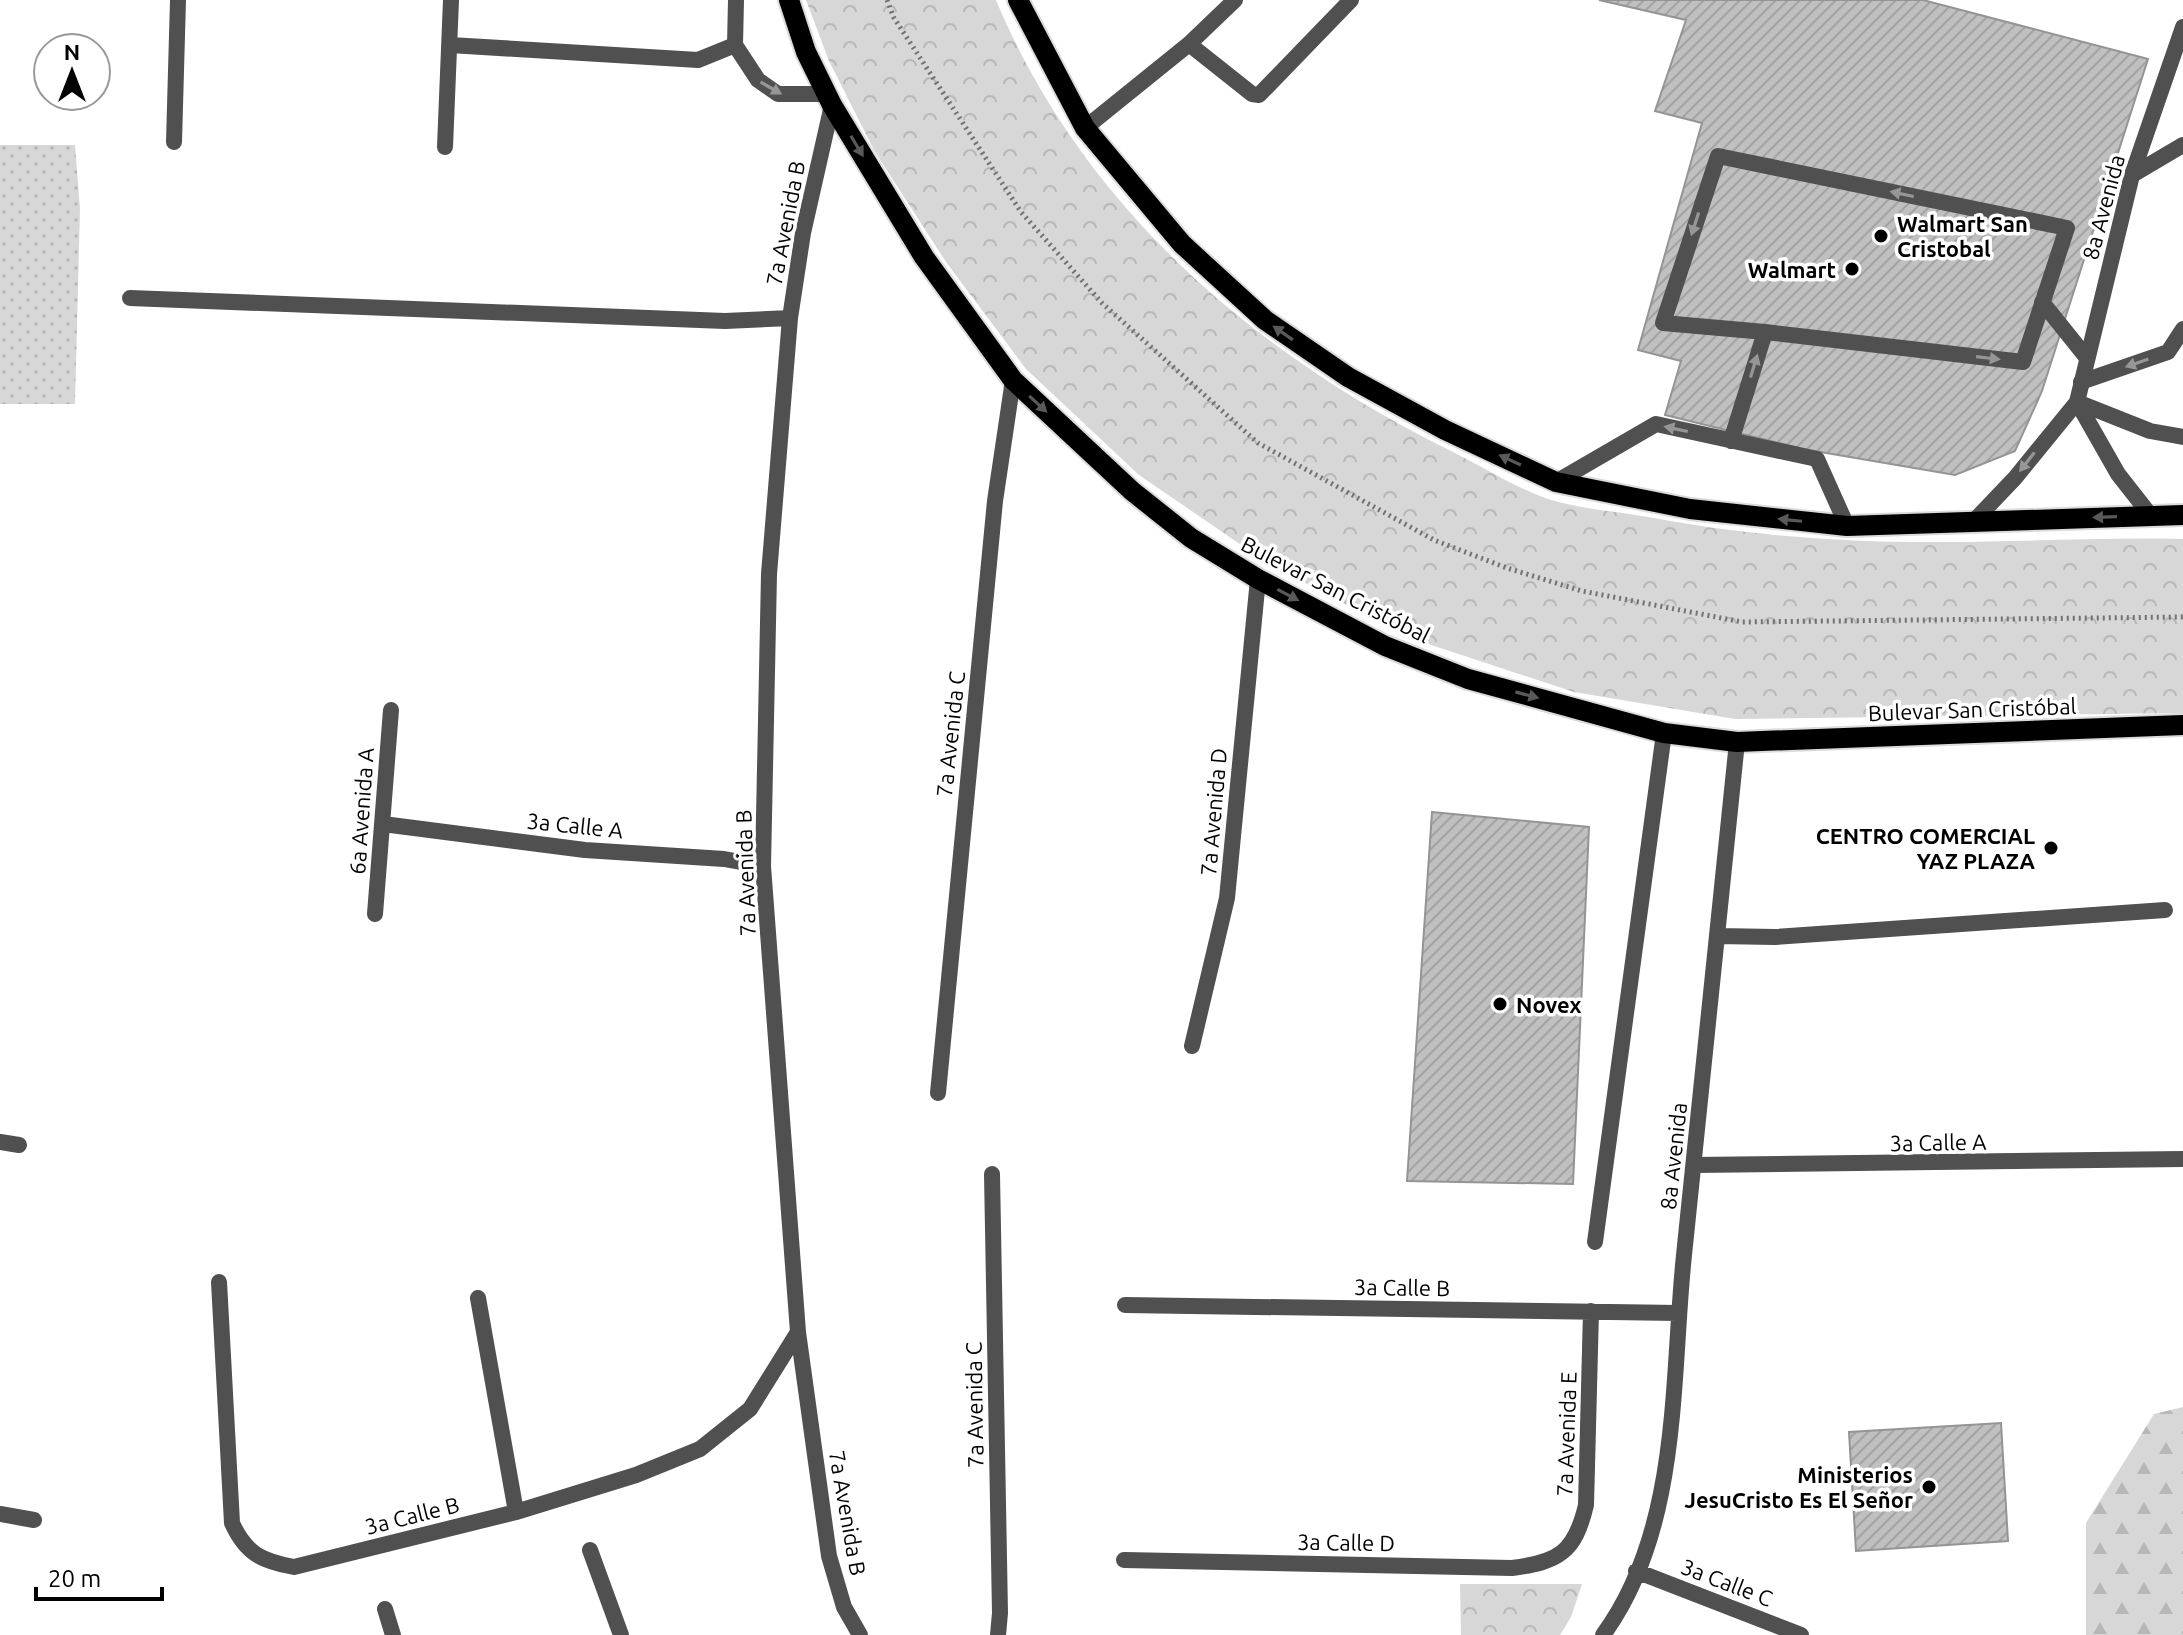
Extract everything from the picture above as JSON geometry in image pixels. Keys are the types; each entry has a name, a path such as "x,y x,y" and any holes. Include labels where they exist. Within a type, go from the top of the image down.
{"main road":[{"name":"Bulevar San Cristóbal","path":"789,0 829,100 924,257 1013,380 1144,501 1191,538 1258,579 1385,646 1468,679 1664,733 1737,742 2183,725"},
{"path":"1018,0 1085,128 1182,244 1265,320 1348,377 1445,430 1556,482 1690,509 1847,526 2183,515"}],"street":[{"path":"174,142 178,0"},
{"path":"445,147 451,0"},
{"path":"736,0 735,45 758,80 778,94 829,100"},
{"path":"1085,128 1189,44 1235,0"},
{"path":"1189,44 1252,94 1259,95 1351,0"},
{"name":"8a Avenida","path":"1974,521 2015,478 2077,402 2132,175 2183,27"},
{"path":"450,45 698,60 735,45"},
{"name":"7a Avenida B","path":"829,100 790,318 769,574 763,866 798,1332 829,1556 844,1607 860,1635"},
{"path":"2132,175 2183,145"},
{"path":"1718,156 2067,228 2023,362 1765,332 1663,323 1718,156"},
{"path":"130,298 725,321 790,318"},
{"path":"2042,302 2087,358"},
{"path":"2081,382 2168,352 2183,329"},
{"path":"1731,441 1765,332"},
{"name":"7a Avenida C","path":"938,1093 995,501 1013,380"},
{"path":"2077,402 2150,431 2183,437"},
{"path":"2077,402 2118,474 2151,516"},
{"path":"1556,482 1656,424 1817,459 1847,526"},
{"name":"7a Avenida D","path":"1192,1046 1227,898 1258,579"},
{"name":"6a Avenida A","path":"375,914 391,710"},
{"path":"1595,1242 1664,733"},
{"name":"8a Avenida","path":"1603,1635 1636,1571 1656,1520 1666,1470 1678,1313 1737,742"},
{"name":"3a Calle A","path":"383,824 585,850 724,859 763,866"},
{"path":"1718,936 1775,937 2165,910"},
{"path":"0,1142 19,1145"},
{"name":"3a Calle A","path":"1694,1165 2183,1159"},
{"name":"7a Avenida C","path":"992,1174 1000,1597 998,1635"},
{"name":"3a Calle B","path":"219,1282 232,1523 242,1546 263,1562 294,1567 516,1512 636,1475 700,1449 750,1409 798,1332"},
{"path":"478,1298 516,1512"},
{"name":"3a Calle B","path":"1125,1305 1678,1313"},
{"name":"7a Avenida E","path":"1564,1553 1580,1533 1586,1505 1591,1311"},
{"path":"0,1514 34,1520"},
{"path":"590,1550 621,1635"},
{"name":"3a Calle D","path":"1124,1560 1512,1568 1541,1565 1564,1553"},
{"name":"3a Calle C","path":"1636,1571 1801,1635"},
{"path":"385,1609 393,1635"}],"green space":[{"path":"806,0 996,0 1032,75 1076,144 1126,208 1182,266 1243,320 1309,369 1378,412 1545,498 1581,507 1717,528 1830,539 1943,542 2183,539 2183,713 1735,719 1574,692 1407,637 1266,562 1139,475 1026,369 946,262 875,152 829,61"},
{"path":"0,145 75,145 80,209 75,404 0,404"},
{"path":"2183,1407 2183,1635 2086,1635 2086,1523 2154,1414"},
{"path":"1460,1584 1582,1584 1571,1617 1560,1635 1461,1635"}],"building":[{"name":"Walmart San Cristobal","path":"1599,0 1923,0 2148,59 2042,391 2015,451 1955,475 1803,449 1665,415 1681,361 1638,350 1702,123 1655,111 1686,20"},
{"name":"Novex","path":"1432,812 1589,827 1573,1184 1407,1181"},
{"name":"Ministerios JesuCristo Es El Señor","path":"2001,1423 2008,1541 1856,1551 1849,1432"}],"place":[{"name":"Walmart San Cristobal","path":"1881,236"},
{"name":"Walmart","path":"1852,269"},
{"name":"CENTRO COMERCIAL YAZ PLAZA","path":"2051,848"},
{"name":"Novex","path":"1500,1004"},
{"name":"Ministerios JesuCristo Es El Señor","path":"1929,1487"}]}
